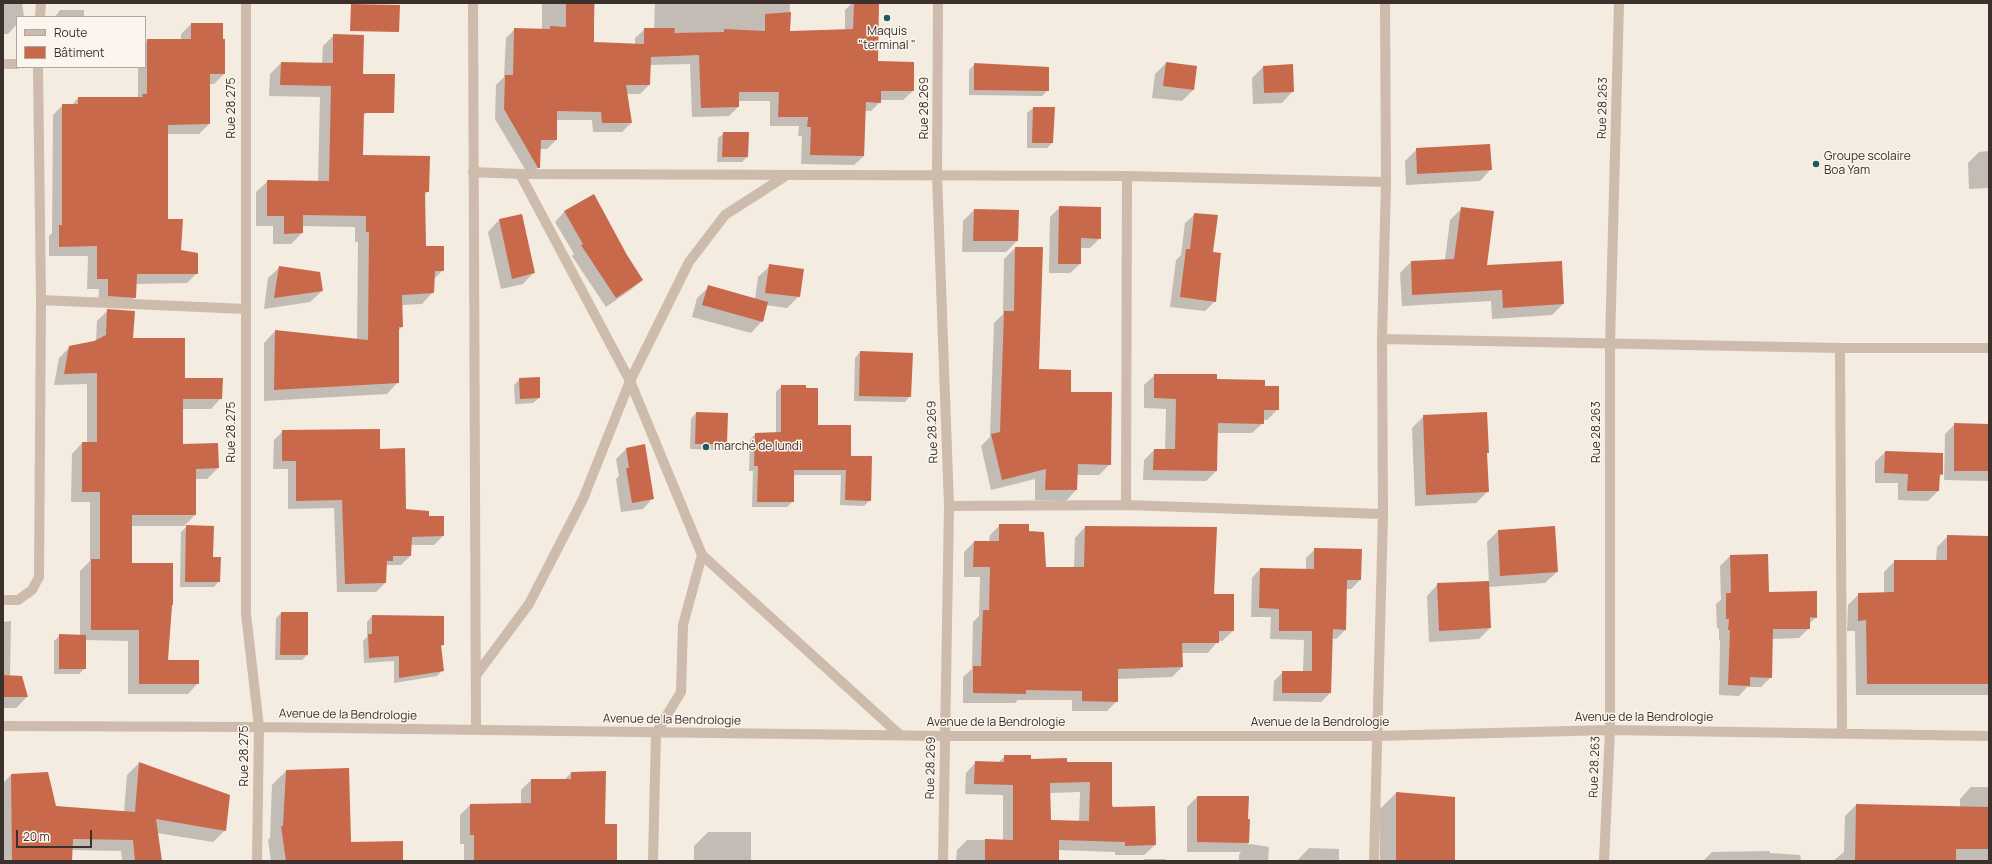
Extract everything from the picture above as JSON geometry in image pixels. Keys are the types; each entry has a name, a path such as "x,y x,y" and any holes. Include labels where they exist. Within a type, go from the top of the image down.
{"street":[{"path":"40,16 41,3"},
{"name":"Rue 28.275","path":"246,3 246,614 259,727 257,861"},
{"path":"473,3 477,674 476,730"},
{"name":"Rue 28.269","path":"938,3 938,175 949,506 943,861"},
{"path":"1374,861 1383,514 1382,339 1386,182 1385,3"},
{"name":"Rue 28.263","path":"1604,861 1610,730 1610,343 1619,3"},
{"path":"3,64 16,64"},
{"path":"3,600 18,600 32,590 40,577 41,300 38,68"},
{"path":"473,172 520,174 1128,176 1386,182"},
{"path":"520,174 630,381 702,555 900,735"},
{"path":"477,674 529,604 584,499 630,381 689,262 725,215 787,175"},
{"path":"1126,505 1128,176"},
{"path":"41,300 245,309"},
{"path":"1382,339 1840,348 1989,348"},
{"path":"1840,348 1842,734"},
{"path":"949,506 1126,505 1383,514"},
{"path":"653,861 656,733 681,692 683,625 702,555"},
{"name":"Avenue de la Bendrologie","path":"3,726 259,727 944,736 1377,736 1610,730 1989,736"}],"building":[{"path":"566,3 594,3 594,42 644,44 644,28 675,28 674,33 724,32 724,29 765,31 765,14 791,12 790,31 853,29 854,3 879,3 878,61 914,62 914,91 881,91 881,103 866,102 864,156 810,155 811,127 807,127 808,117 778,117 779,92 739,92 739,107 701,108 699,55 651,57 650,85 626,85 632,123 602,123 601,112 557,111 557,140 541,140 540,168 538,168 504,109 505,75 513,75 514,28 550,29 550,26 566,27"},
{"path":"351,4 400,5 399,32 350,31"},
{"path":"191,23 223,23 223,39 225,39 225,74 210,74 210,124 168,125 168,219 183,219 181,250 198,253 198,274 137,274 136,298 108,296 108,279 97,279 97,246 59,247 59,225 62,225 62,104 78,104 78,97 143,97 142,94 147,94 147,39 191,39"},
{"path":"333,34 364,35 363,74 395,74 394,113 364,113 363,155 430,156 429,192 425,192 426,246 444,246 444,271 435,271 434,293 402,295 403,327 399,327 399,383 274,390 275,330 368,340 369,232 366,232 366,216 303,215 303,233 284,234 284,216 267,216 267,180 329,181 331,86 280,85 281,62 333,63"},
{"path":"1166,62 1197,66 1194,90 1163,86"},
{"path":"974,63 1049,67 1049,91 974,90"},
{"path":"1293,64 1294,92 1264,93 1263,66"},
{"path":"1033,107 1055,107 1053,143 1032,143"},
{"path":"723,132 749,132 748,157 722,157"},
{"path":"1490,144 1492,170 1417,174 1416,148"},
{"path":"594,194 627,255 643,280 616,298 581,245 583,244 564,211"},
{"path":"1059,206 1101,207 1101,239 1081,238 1081,264 1058,264"},
{"path":"1461,207 1494,211 1487,265 1562,261 1564,304 1503,308 1502,290 1412,295 1411,261 1454,259"},
{"path":"974,209 1019,210 1018,241 973,241"},
{"path":"1194,213 1218,215 1213,252 1221,253 1216,302 1180,297 1186,249 1190,249"},
{"path":"522,214 535,273 512,279 499,219"},
{"path":"1015,247 1043,247 1039,369 1071,370 1071,392 1112,392 1111,465 1078,464 1077,490 1045,490 1046,469 1002,480 991,434 1000,432 1004,311 1014,311"},
{"path":"769,264 804,269 800,297 765,293"},
{"path":"279,266 320,272 323,291 274,298"},
{"path":"708,285 768,302 763,322 702,305"},
{"path":"107,309 135,311 133,338 185,338 185,378 223,378 222,399 183,399 183,444 218,443 219,468 196,469 196,515 132,515 132,563 173,563 173,605 168,660 199,660 199,684 139,684 139,630 91,630 91,559 100,559 100,492 82,492 82,442 97,442 97,373 64,374 69,346 94,341 106,335"},
{"path":"860,351 913,353 911,397 859,396"},
{"path":"1154,374 1217,374 1217,379 1265,380 1265,386 1279,386 1279,410 1264,410 1264,424 1218,423 1217,471 1153,470 1154,449 1175,449 1176,399 1154,398"},
{"path":"540,377 540,398 520,399 519,378"},
{"path":"781,385 806,385 806,388 818,388 818,425 851,425 851,456 872,456 871,501 845,500 846,470 794,470 794,502 757,502 758,466 754,466 755,433 781,432"},
{"path":"696,412 728,413 727,444 695,444"},
{"path":"1487,412 1489,492 1426,495 1423,415"},
{"path":"1954,423 1989,424 1989,471 1954,471"},
{"path":"380,429 380,449 405,448 406,509 429,511 429,516 444,516 444,536 412,537 411,556 393,556 393,561 387,561 386,583 345,584 342,500 296,501 296,461 282,461 282,430"},
{"path":"645,444 654,499 632,503 626,468 629,468 626,448"},
{"path":"1885,451 1943,453 1943,475 1940,474 1939,491 1907,491 1908,474 1884,473"},
{"path":"999,524 1029,524 1029,531 1044,532 1046,567 1084,567 1085,526 1217,527 1214,594 1234,594 1234,631 1219,631 1219,643 1182,643 1183,667 1118,669 1118,702 1082,701 1082,691 1026,690 1026,694 973,693 973,666 981,666 983,610 989,610 990,567 973,567 974,541 999,541"},
{"path":"186,525 214,526 213,557 221,557 220,582 185,582"},
{"path":"1555,526 1558,572 1500,576 1498,530"},
{"path":"1947,535 1989,536 1989,684 1867,684 1866,620 1858,621 1858,593 1894,592 1894,560 1947,560"},
{"path":"1314,548 1362,549 1361,580 1347,580 1346,630 1333,629 1331,693 1282,693 1282,671 1312,671 1312,631 1279,631 1279,609 1259,608 1260,568 1314,569"},
{"path":"1768,554 1769,592 1817,591 1817,618 1810,617 1810,629 1773,629 1772,678 1750,677 1750,686 1728,685 1730,630 1728,630 1729,619 1726,619 1726,593 1731,593 1730,555"},
{"path":"1489,581 1491,628 1439,631 1437,583"},
{"path":"281,612 308,612 308,655 280,655"},
{"path":"372,615 444,616 444,645 441,645 444,671 399,678 399,656 369,658 368,634 372,634"},
{"path":"59,634 86,635 86,669 59,669"},
{"path":"3,675 22,676 28,697 3,697"},
{"path":"1004,755 1031,755 1031,759 1067,758 1067,762 1112,762 1113,807 1155,806 1156,845 1125,846 1125,842 1059,840 1059,861 985,861 985,839 1013,840 1013,785 974,784 975,761 1004,762","holes":["1090,782 1089,821 1051,820 1050,783"]},
{"path":"139,762 230,795 226,831 156,819 162,861 135,861 133,840 73,839 72,861 12,861 11,774 48,772 56,806 135,812"},
{"path":"349,768 351,842 403,841 403,861 286,861 281,826 283,826 286,770"},
{"path":"606,771 605,824 617,824 617,861 474,861 474,835 470,835 470,804 531,803 531,779 571,779 571,772"},
{"path":"1396,792 1455,797 1455,861 1396,861"},
{"path":"1197,796 1249,796 1249,843 1197,842"},
{"path":"1856,804 1989,807 1989,849 1956,849 1956,861 1855,861"}],"place":[{"name":"Maquis \"terminal \"","path":"887,18"},
{"name":"Groupe scolaire Boa Yam","path":"1816,164"},
{"name":"marché de lundi","path":"706,447"}]}
